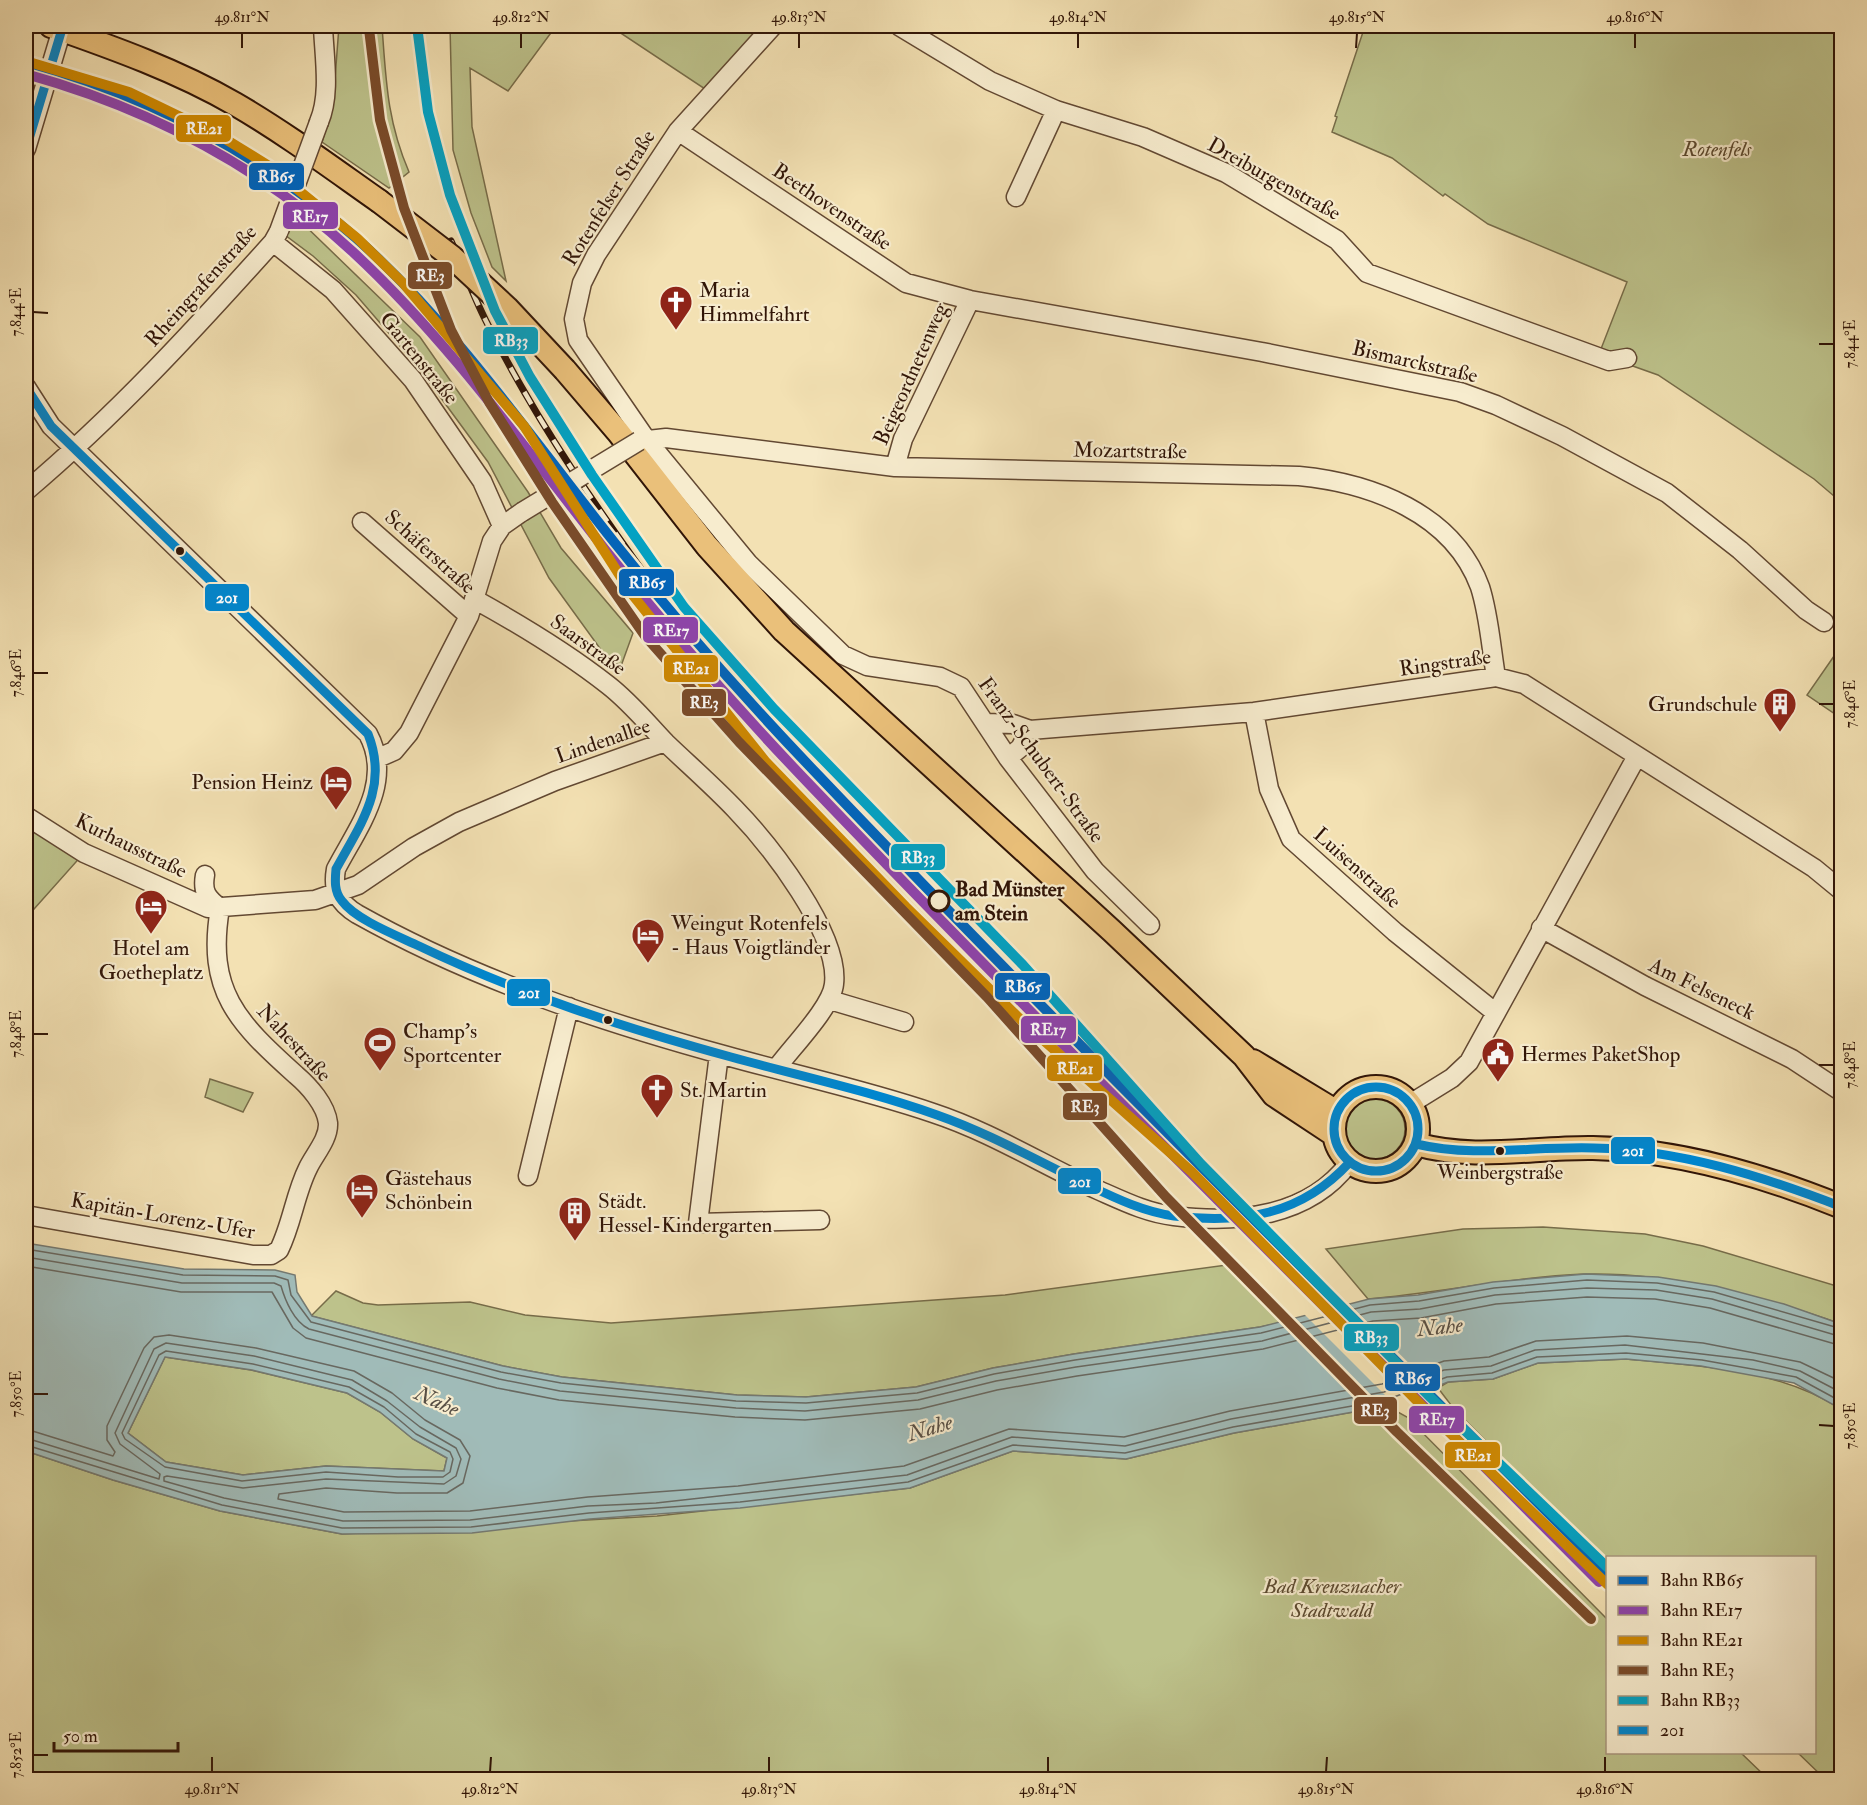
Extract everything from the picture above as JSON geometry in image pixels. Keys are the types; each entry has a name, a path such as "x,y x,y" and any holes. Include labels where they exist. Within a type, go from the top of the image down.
{"main road":[{"path":"58,32 188,80 235,104 288,137 379,201 460,264 507,308 565,370 618,432 707,546 784,631 1112,931 1244,1056 1274,1095 1335,1123"},
{"path":"1370,1087 1392,1090 1410,1104 1418,1123 1416,1144 1405,1160 1388,1170 1369,1171 1349,1163 1338,1149 1335,1123 1351,1095 1370,1087"},
{"path":"1416,1144 1472,1152 1590,1148 1668,1155 1768,1180 1842,1207"}],"street":[{"name":"Rheingrafenstraße","path":"26,491 75,449 175,352 276,236 327,97 323,26"},
{"name":"Rotenfelser Straße","path":"643,440 578,340 573,319 582,283 596,255 678,131 773,26"},
{"name":"Dreiburgenstraße","path":"899,26 990,81 1056,110 1143,137 1226,173 1337,240 1367,273 1609,361 1626,358"},
{"path":"26,147 58,32"},
{"path":"1016,197 1056,110"},
{"name":"Beethovenstraße","path":"678,131 906,283 970,300"},
{"name":"Gartenstraße","path":"276,236 333,291 413,380 482,481 502,526"},
{"name":"Beigeordnetenweg","path":"895,467 903,439 970,300"},
{"name":"Bismarckstraße","path":"970,300 1262,352 1460,392 1562,436 1667,493 1740,550 1806,610 1824,622"},
{"path":"26,387 40,412 75,449 368,734 378,758 377,784 371,802 336,869 334,882 343,905 357,914 467,970 569,1007 720,1054 932,1112 970,1126 1143,1209 1169,1215 1211,1219 1281,1209 1299,1204 1326,1190 1349,1163"},
{"name":"Mozartstraße","path":"643,440 666,438 895,467 1326,479 1364,488 1391,499 1456,543 1480,588 1496,677"},
{"path":"378,758 394,751 409,733 469,616 492,541 502,526 643,440"},
{"name":"Franz-Schubert-Straße","path":"643,440 748,563 843,655 867,666 940,677 961,687 987,723 1008,758 1095,871 1150,925"},
{"name":"Schäferstraße","path":"362,522 469,616"},
{"name":"Saarstraße","path":"474,599 550,644 609,686 665,742"},
{"name":"Ringstraße","path":"987,723 1013,724 1030,730 1254,712 1496,677 1524,684 1814,868 1842,891"},
{"name":"Luisenstraße","path":"1254,712 1269,789 1291,839 1395,932 1496,1013"},
{"path":"1008,758 1020,748 1030,730"},
{"name":"Lindenallee","path":"337,894 358,885 414,847 459,822 555,782 665,742 737,811 792,882 811,911 832,956 834,985 830,1000"},
{"path":"1410,1104 1463,1069 1637,756"},
{"name":"Kurhausstraße","path":"26,816 90,855 208,908 315,900 337,894"},
{"name":"Kurhausstraße","path":"205,875 204,892 208,899 220,908"},
{"name":"Nahestraße","path":"220,908 215,939 216,958 222,986 232,1006 262,1043 310,1088 327,1119 326,1134 307,1170 284,1239"},
{"name":"Am Felseneck","path":"1541,928 1645,986 1792,1059 1842,1092"},
{"path":"776,1069 830,1000 904,1022"},
{"path":"528,1176 569,1007"},
{"path":"720,1054 698,1223 820,1220"},
{"name":"Kapitän-Lorenz-Ufer","path":"26,1215 254,1255 271,1255 279,1250 284,1239"}],"green space":[{"path":"339,26 382,26 386,82 392,118 409,172 389,188 322,142 333,105"},
{"path":"450,26 556,26 508,91 470,68 472,127 506,281 492,267 471,213 453,150"},
{"path":"610,26 762,26 708,91"},
{"name":"Rotenfels","path":"1365,26 1841,26 1841,502 1814,479 1658,375 1599,354 1627,282 1488,224 1445,194 1443,196 1392,158 1332,132 1337,117 1335,116"},
{"path":"294,215 420,337 528,492 561,548 633,633 621,666 604,654 549,578 488,462 419,368 356,295 313,256 285,235"},
{"path":"1841,646 1841,718 1807,695"},
{"path":"26,814 84,853 26,918"},
{"path":"210,1079 253,1093 243,1112 205,1097"},
{"path":"1375,1099 1392,1104 1400,1112 1405,1129 1400,1146 1392,1154 1375,1159 1358,1154 1350,1146 1345,1129 1350,1112 1358,1104"},
{"path":"1543,1227 1645,1234 1703,1246 1840,1287 1841,1324 1715,1287 1617,1274 1530,1278 1368,1299 1326,1249 1463,1229"},
{"path":"1234,1264 1294,1320 993,1368 916,1387 806,1397 737,1395 562,1377 503,1366 311,1316 336,1291 363,1303 378,1305 470,1302 525,1315 611,1323 1005,1295"},
{"path":"165,1357 251,1370 347,1393 380,1412 413,1439 447,1458 444,1471 326,1466 243,1475 166,1462 128,1433"},
{"path":"1626,1359 1737,1371 1791,1385 1816,1395 1841,1409 1841,1779 1825,1779 1799,1754 1816,1754 1816,1556 1606,1556 1606,1561 1454,1409 1438,1388 1448,1382 1493,1379 1538,1363"},
{"name":"Bad Kreuznacher Stadtwald","path":"1387,1406 1407,1417 1606,1618 1606,1754 1742,1754 1768,1779 26,1780 26,1451 113,1480 220,1511 342,1534 657,1516 910,1488 1013,1451 1126,1459 1234,1433"}],"water":[{"name":"Nahe","path":"26,1243 184,1269 275,1270 295,1275 297,1292 312,1316 503,1366 562,1377 737,1395 806,1397 916,1387 993,1368 1260,1327 1369,1299 1418,1295 1493,1282 1586,1274 1658,1277 1716,1286 1784,1304 1841,1324 1841,1409 1794,1383 1701,1366 1626,1359 1538,1363 1493,1379 1448,1382 1387,1406 1234,1433 1126,1459 1013,1451 910,1488 740,1508 590,1519 472,1533 342,1534 220,1511 113,1480 26,1451","holes":["165,1357 252,1370 347,1393 380,1412 413,1439 447,1458 444,1471 326,1466 243,1475 166,1462 128,1433"]}],"pier":[{"path":"1347,1302 1437,1391 1421,1397 1331,1306"},
{"path":"1319,1310 1409,1401 1396,1406 1304,1314"}],"railway":[{"path":"451,241 486,321 550,435 598,508 674,614"}],"rail line":[{"name":"RB33","path":"417,26 428,112 450,195 495,311 530,377 592,475 684,607 774,709 1023,965 1201,1164 1431,1398 1606,1566"},
{"name":"RE3","path":"369,29 380,120 404,208 451,330 489,402 552,502 645,636 739,742 987,997 1166,1197 1397,1432 1591,1619"},
{"name":"RB65","path":"26,62 72,76 159,110 242,154 319,207 392,272 460,346 663,603 792,748 1112,1077 1606,1571"},
{"name":"RE21","path":"29,62 129,92 222,137 269,166 357,238 403,283 524,426 631,593 766,762 906,907 1023,1022 1192,1172 1422,1406 1606,1583"},
{"name":"RE17","path":"26,74 115,104 200,143 279,192 353,252 452,357 653,609 785,759 1106,1088 1599,1582"}],"transit line":[{"name":"201","path":"26,149 62,29"},
{"name":"201","path":"26,387 51,426 368,734 374,753 374,788 363,820 336,869 335,882 336,890 342,901 367,921 495,980 573,1009 691,1046 861,1091 937,1115 996,1139 1110,1196 1152,1211 1199,1218 1224,1218 1269,1212 1291,1205 1311,1194 1331,1181 1349,1163"},
{"name":"201","path":"1368,1087 1384,1087 1400,1094 1411,1105 1418,1121 1418,1129 1415,1145 1406,1159 1384,1171 1368,1171 1352,1164 1341,1153 1334,1137 1334,1121 1341,1105 1352,1094 1368,1087"},
{"name":"201","path":"1416,1144 1483,1151 1594,1148 1658,1154 1689,1159 1751,1175 1842,1207"}],"place":[{"name":"Maria Himmelfahrt","path":"676,331"},
{"name":"Grundschule","path":"1780,733"},
{"name":"Pension Heinz","path":"336,811"},
{"name":"Bad Münster am Stein","path":"939,901"},
{"name":"Hotel am Goetheplatz","path":"151,935"},
{"name":"Weingut Rotenfels - Haus Voigtländer","path":"648,964"},
{"name":"Champ's Sportcenter","path":"380,1072"},
{"name":"Hermes PaketShop","path":"1498,1083"},
{"name":"St. Martin","path":"657,1119"},
{"name":"Weinbergstraße","path":"1500,1151"},
{"name":"Gästehaus Schönbein","path":"362,1219"},
{"name":"Städt. Hessel-Kindergarten","path":"575,1242"}]}
